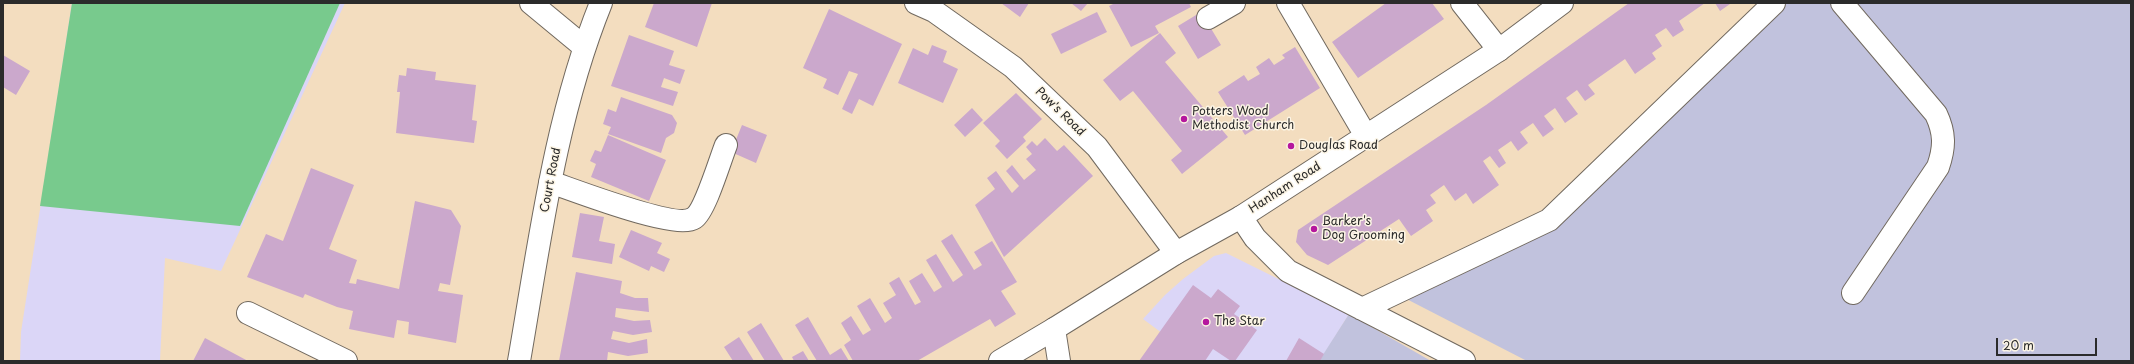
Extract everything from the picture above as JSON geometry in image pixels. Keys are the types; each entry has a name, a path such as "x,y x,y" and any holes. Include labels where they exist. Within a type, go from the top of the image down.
{"street":[{"path":"531,3 583,46"},
{"name":"Court Road","path":"519,361 556,150 583,46 601,3"},
{"path":"1208,18 1234,3"},
{"path":"1288,3 1366,136"},
{"path":"1462,3 1499,50"},
{"name":"Hanham Road","path":"1000,361 1176,253 1241,216 1499,50 1562,3"},
{"path":"1362,309 1549,220 1774,3"},
{"path":"1842,3 1936,114 1942,126 1944,139 1943,154 1938,167 1853,293"},
{"name":"Pow's Road","path":"930,6 1013,67 1097,147 1176,253"},
{"path":"550,182 660,218 683,220 694,218 701,209 726,145"},
{"path":"1241,216 1255,238 1288,271 1464,361"},
{"path":"248,313 346,361"},
{"path":"1054,329 1059,361"}],"shaded area":[{"path":"72,3 345,3 221,271 165,258 160,361 20,361 21,332"},
{"path":"1774,3 2131,3 2131,361 1527,361 1389,290 1544,214"},
{"path":"1226,253 1349,314 1320,361 1200,361 1143,319 1165,295 1183,279 1214,256"},
{"path":"1349,314 1431,361 1319,361"}],"green space":[{"path":"72,3 340,3 240,226 40,206"}],"building":[{"path":"654,3 712,3 697,47 645,27"},
{"path":"1001,3 1029,3 1020,17"},
{"path":"1071,3 1088,3 1081,11"},
{"path":"1115,3 1189,3 1191,7 1155,26 1159,33 1131,47 1109,6"},
{"path":"1386,3 1432,3 1444,19 1358,78 1332,42"},
{"path":"1629,3 1705,3 1679,21 1684,30 1673,37 1666,28 1655,35 1662,46 1652,53 1656,59 1635,74 1625,59 1588,85 1595,94 1585,101 1577,90 1566,98 1578,114 1565,123 1555,108 1544,116 1554,129 1543,137 1533,123 1520,132 1528,143 1518,151 1511,141 1498,150 1506,163 1499,168 1490,156 1483,161 1499,185 1473,204 1466,193 1455,201 1444,185 1430,195 1436,203 1426,210 1433,221 1411,236 1399,219 1328,265 1307,255 1296,242 1298,230 1486,105"},
{"path":"1715,3 1729,3 1730,4 1720,11"},
{"path":"829,9 902,44 873,106 859,99 852,114 842,109 858,74 849,71 838,95 823,88 827,79 803,68"},
{"path":"1097,12 1107,32 1061,54 1051,34"},
{"path":"1201,12 1221,45 1198,59 1178,26"},
{"name":"Potters Wood Methodist Church","path":"1160,33 1176,53 1165,62 1228,137 1182,174 1171,160 1182,151 1133,91 1120,101 1103,80"},
{"path":"629,35 674,51 669,65 685,70 680,84 664,78 661,87 678,92 673,106 611,86"},
{"path":"932,45 947,51 943,62 958,69 943,103 898,83 913,48 928,55"},
{"path":"1295,47 1320,88 1245,135 1218,92 1244,75 1248,81 1260,74 1256,67 1269,58 1274,65 1285,58 1282,55"},
{"path":"3,55 30,71 16,95 3,87"},
{"path":"407,68 436,72 435,80 476,85 472,120 477,121 474,143 396,133 400,92 397,92 399,75 406,76"},
{"path":"1016,93 1042,119 1023,137 1026,141 1007,159 995,146 1000,141 983,123"},
{"path":"621,97 672,115 677,123 674,133 666,138 661,153 608,134 611,127 603,124 608,109 616,112"},
{"path":"972,108 983,120 965,137 954,125"},
{"path":"742,125 767,135 756,163 731,152"},
{"path":"608,135 666,160 649,201 591,177 596,164 590,161 595,150 601,152"},
{"path":"1045,138 1057,151 1064,145 1093,176 1004,257 975,205 995,189 987,178 996,171 1012,193 1019,186 1006,171 1012,165 1024,180 1036,170 1026,159 1032,154 1026,147 1032,141 1037,146"},
{"path":"311,168 354,185 329,249 357,260 349,283 356,284 357,279 399,289 415,201 451,210 461,226 450,285 440,283 438,291 463,295 456,343 408,334 409,322 397,320 394,338 349,329 353,311 337,307 305,294 303,298 247,277 266,234 283,241"},
{"path":"580,213 604,217 599,241 615,244 612,264 572,257"},
{"path":"631,230 662,243 657,253 670,259 664,272 651,266 649,271 619,257"},
{"path":"952,234 974,270 982,265 974,252 992,241 1017,282 1001,291 1016,314 995,327 990,319 917,361 853,361 844,345 851,340 841,323 851,316 863,335 871,330 857,306 870,298 885,323 892,318 883,303 896,295 889,283 899,277 915,305 921,302 909,281 922,273 934,292 942,287 926,260 936,254 953,282 963,275 941,241"},
{"path":"576,272 622,281 620,293 635,298 648,298 649,312 616,308 615,317 634,321 650,320 652,332 633,335 613,331 611,339 629,343 647,339 648,353 628,356 608,352 607,361 559,361"},
{"name":"The Star","path":"1193,285 1211,298 1218,289 1240,306 1234,314 1257,330 1235,361 1231,361 1213,349 1205,361 1139,361"},
{"path":"808,317 830,355 841,348 849,361 817,361 795,325"},
{"path":"761,323 784,361 765,361 747,332"},
{"path":"739,337 754,361 733,361 724,347"},
{"path":"205,338 248,361 193,361"},
{"path":"1299,338 1324,354 1320,361 1286,361"},
{"path":"803,351 809,361 794,361 792,357"}],"place":[{"name":"Potters Wood Methodist Church","path":"1184,119"},
{"name":"Douglas Road","path":"1291,146"},
{"name":"Barker's Dog Grooming","path":"1314,229"},
{"name":"The Star","path":"1206,322"}]}
